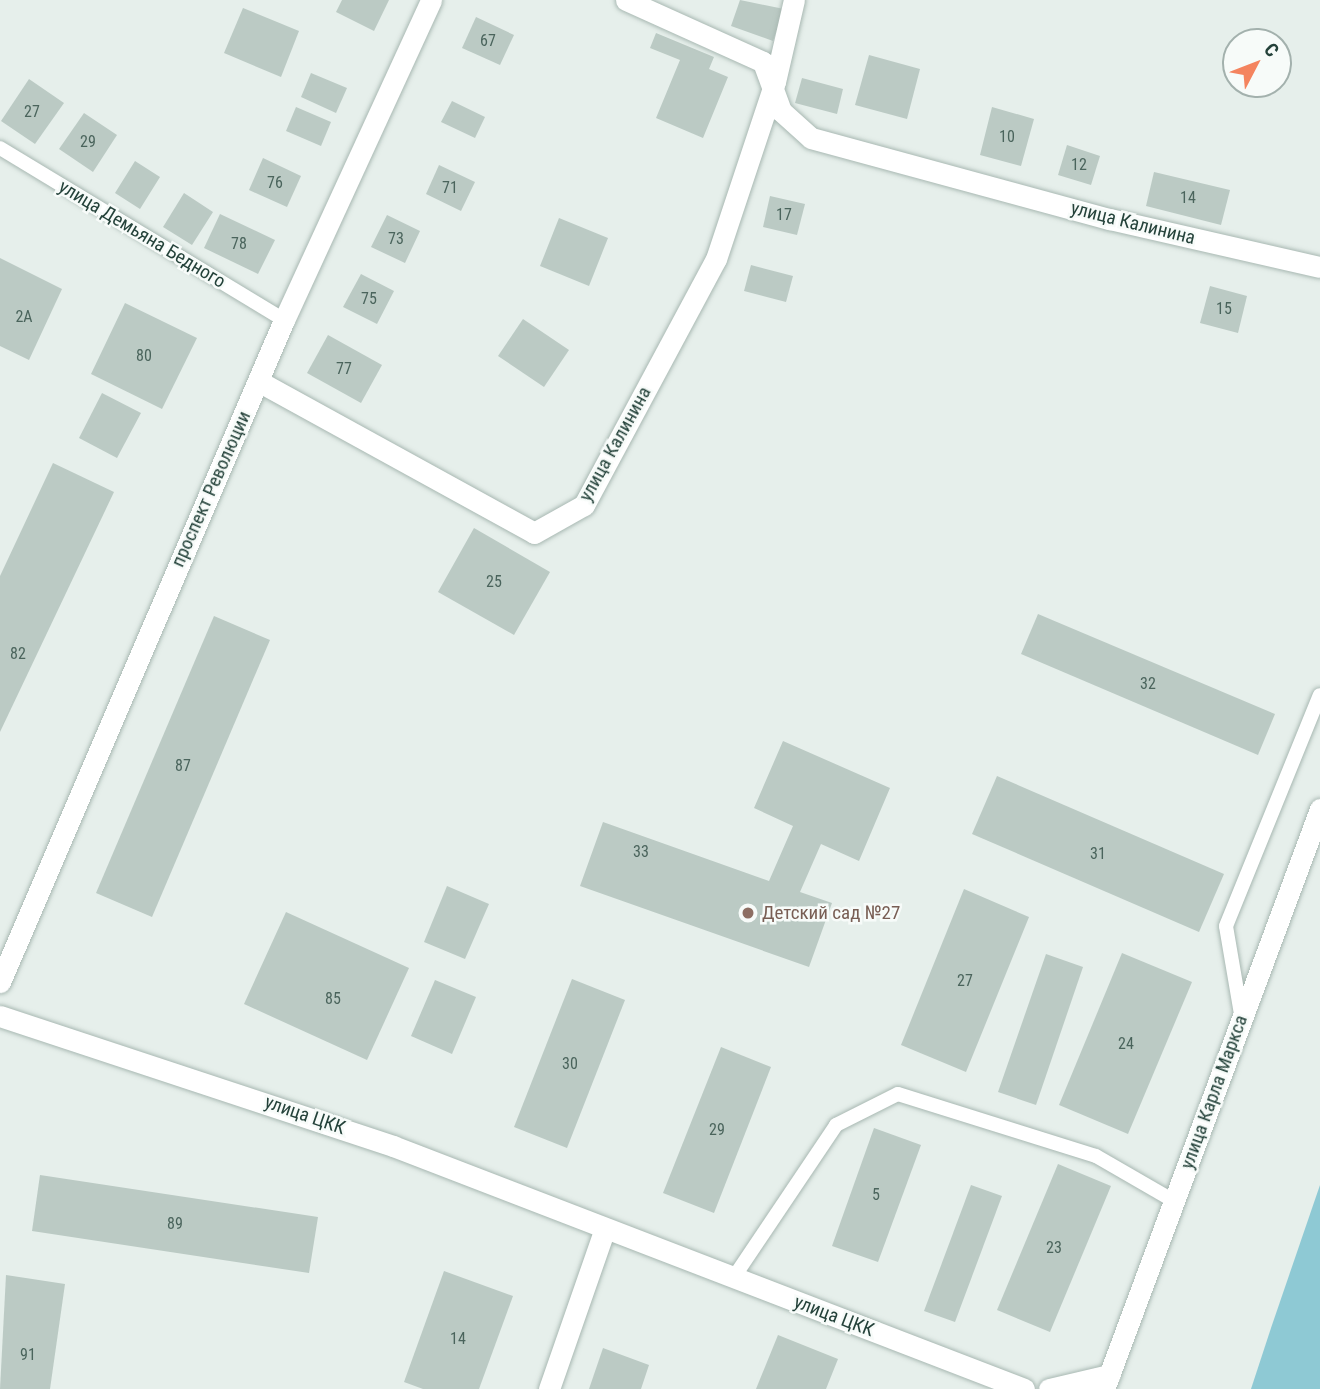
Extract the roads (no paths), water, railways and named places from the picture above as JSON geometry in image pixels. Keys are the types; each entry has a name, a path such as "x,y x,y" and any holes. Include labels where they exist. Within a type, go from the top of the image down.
{"street":[{"name":"проспект Революции","path":"0,982 284,320 431,0"},
{"name":"улица Калинина","path":"626,0 763,62 775,82 781,111 810,138 1110,219 1320,267"},
{"name":"улица Калинина","path":"258,381 534,533 584,505 716,259 775,82 794,0"},
{"name":"улица Карла Маркса","path":"1107,1382 1320,809"},
{"name":"улица ЦКК","path":"0,1016 176,1070 605,1228 1024,1389"},
{"path":"549,1389 605,1228"},
{"path":"1049,1389 1107,1382"}],"lane":[{"name":"улица Демьяна Бедного","path":"0,148 284,320"},
{"path":"1242,1018 1227,926 1320,695"},
{"path":"734,1278 836,1125 898,1094 1096,1156 1174,1201"}],"water":[{"path":"1320,1185 1320,1389 1251,1389 1271,1328"}],"place":[{"name":"Детский сад №27","path":"748,913"}]}
